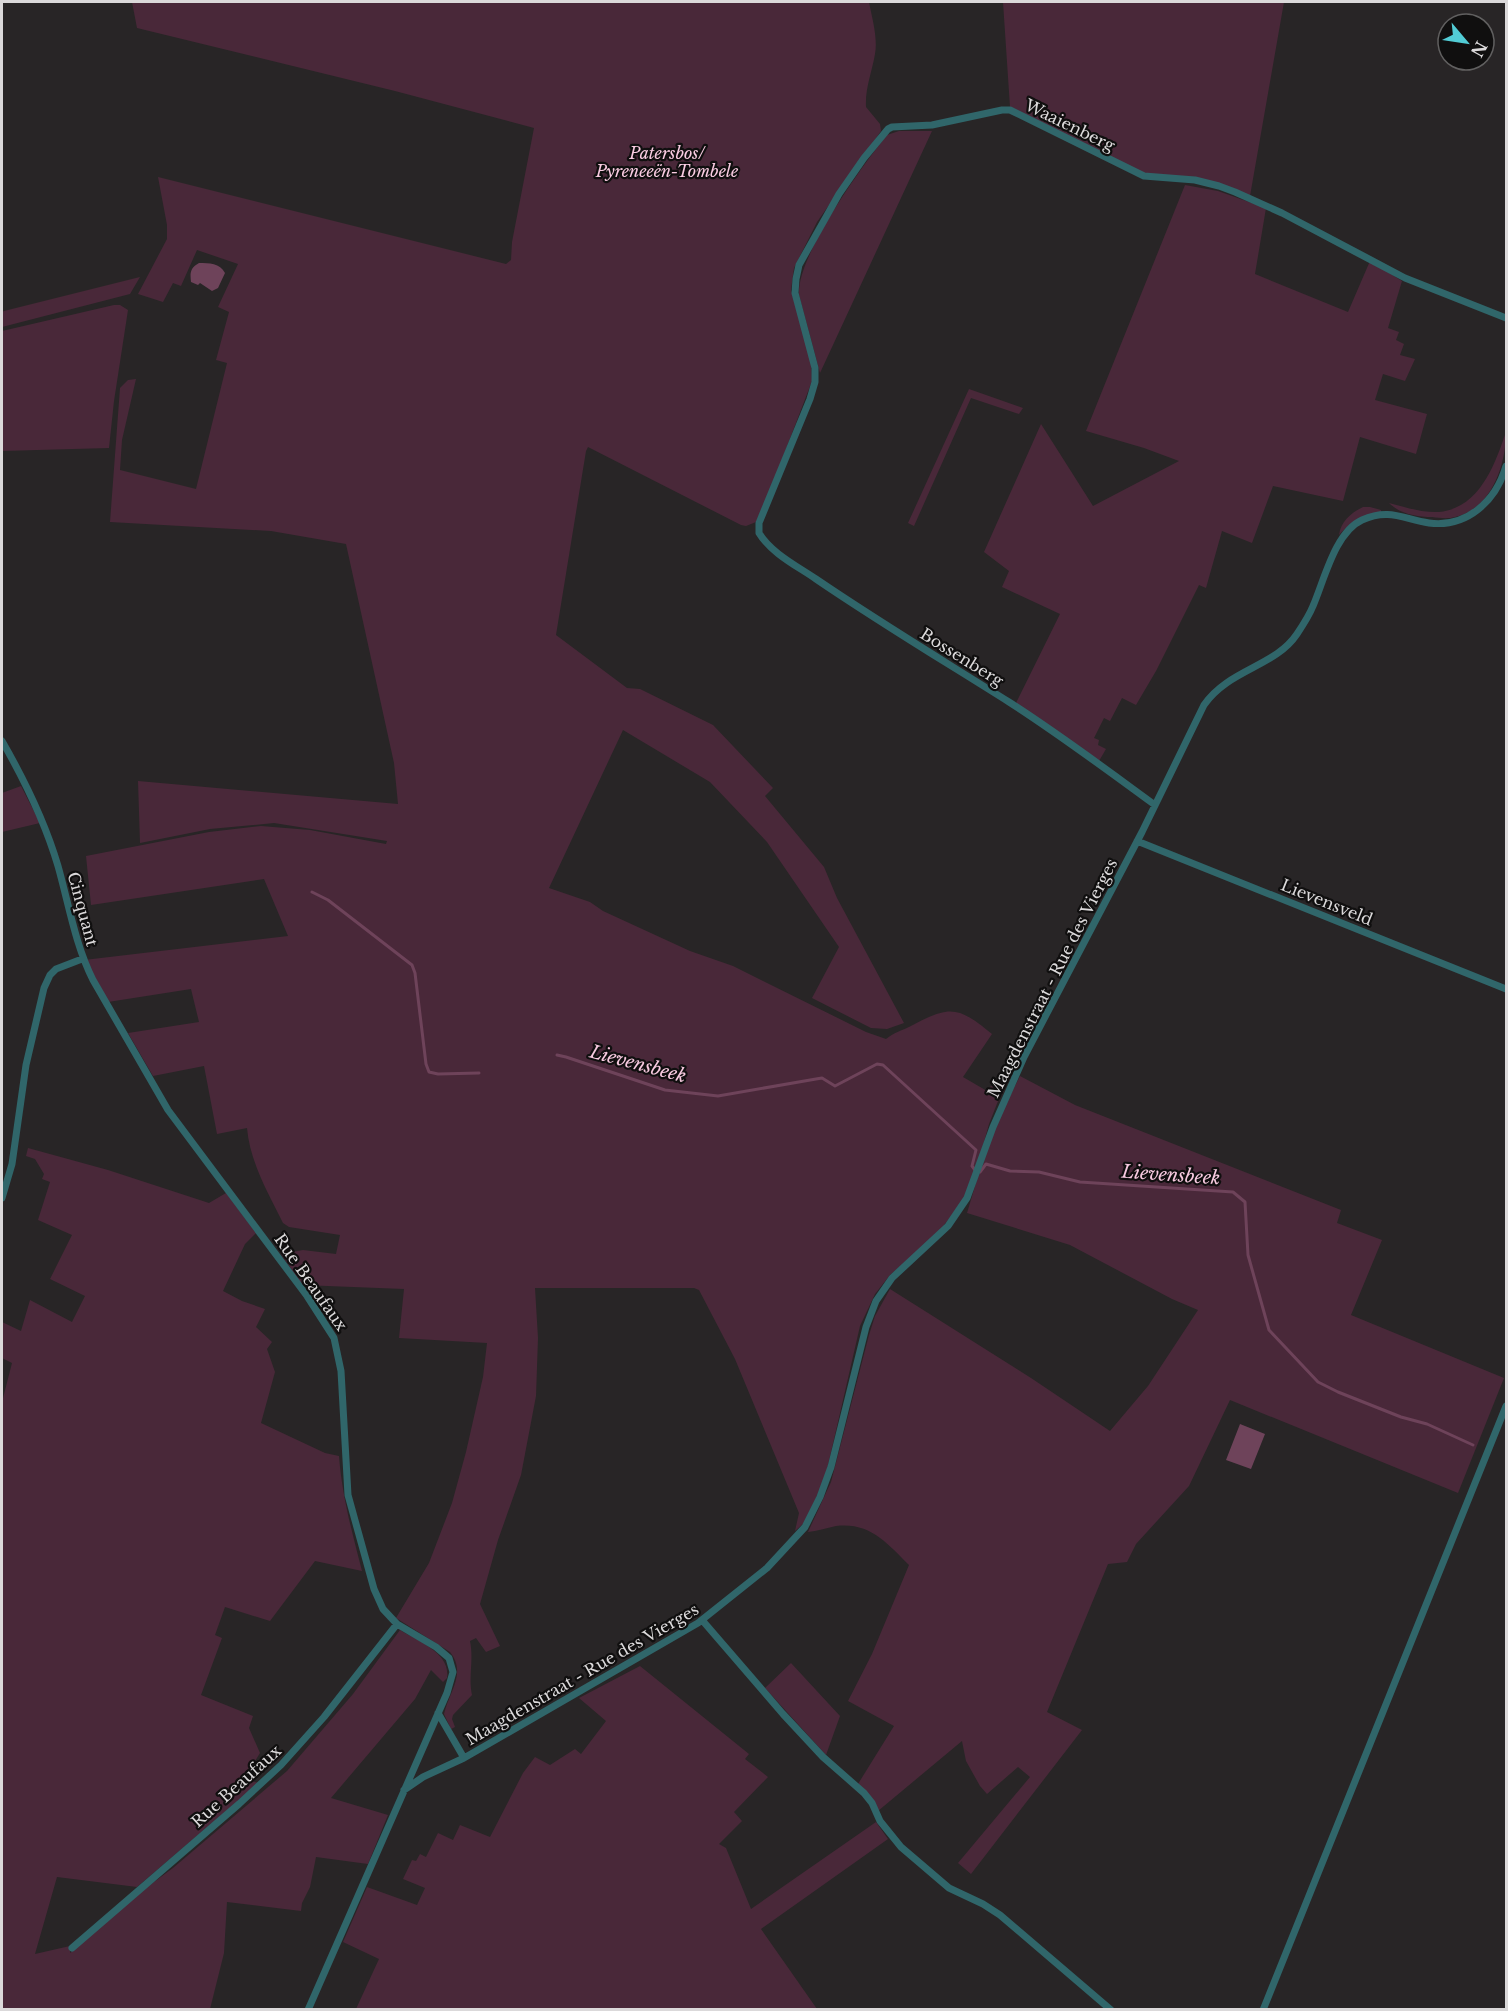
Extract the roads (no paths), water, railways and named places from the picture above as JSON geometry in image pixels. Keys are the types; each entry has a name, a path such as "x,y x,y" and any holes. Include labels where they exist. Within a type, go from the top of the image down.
{"street":[{"name":"Waaienberg","path":"758,529 815,382 813,355 795,293 799,265 825,216 850,177 884,132 892,126 932,125 1010,110 1144,176 1195,180 1235,192 1281,213 1405,278 1506,318"},
{"name":"Maagdenstraat - Rue des Vierges","path":"464,1758 702,1620 767,1568 795,1540 810,1518 831,1467 866,1327 876,1301 892,1278 939,1236 962,1208 1023,1057 1137,841 1206,702 1234,676 1267,660 1292,642 1311,609 1336,548 1357,523 1374,516 1393,514 1431,523 1465,518 1492,497 1499,487 1506,466"},
{"name":"Bossenberg","path":"758,529 766,542 792,562 882,623 1012,704 1155,805"},
{"name":"Cinquant","path":"2,741 34,801 58,866 82,959 119,1025"},
{"name":"Lievensveld","path":"1137,841 1506,989"},
{"path":"2,1198 12,1164 26,1065 44,988 50,975 57,969 82,959"},
{"name":"Rue Beaufaux","path":"119,1025 168,1110 307,1296 334,1338 341,1371 347,1485 351,1508 374,1589 383,1610 400,1626 436,1647 449,1658 453,1672 438,1713 308,2010"},
{"path":"1263,2010 1506,1407"},
{"path":"702,1620 823,1757 864,1793 872,1803 880,1821 901,1847 949,1888 983,1904 1000,1916 1111,2010"},
{"name":"Rue Beaufaux","path":"72,1948 281,1765 400,1626"},
{"path":"404,1790 464,1758 438,1713"}],"waterway":[{"name":"Lievensbeek","path":"312,892 328,900 412,965 429,1072 438,1074 479,1073"},
{"name":"Lievensbeek","path":"557,1055 665,1090 718,1096 822,1078 835,1086 877,1064 883,1065 976,1150 972,1166 975,1170"},
{"name":"Lievensbeek","path":"980,1172 986,1164 1010,1171 1039,1172 1080,1182 1233,1192 1245,1202 1248,1255 1269,1330 1318,1382 1401,1417 1427,1424 1473,1445"}],"park label":[{"name":"Patersbos/ Pyreneeën-Tombele","path":"667,162"}]}
